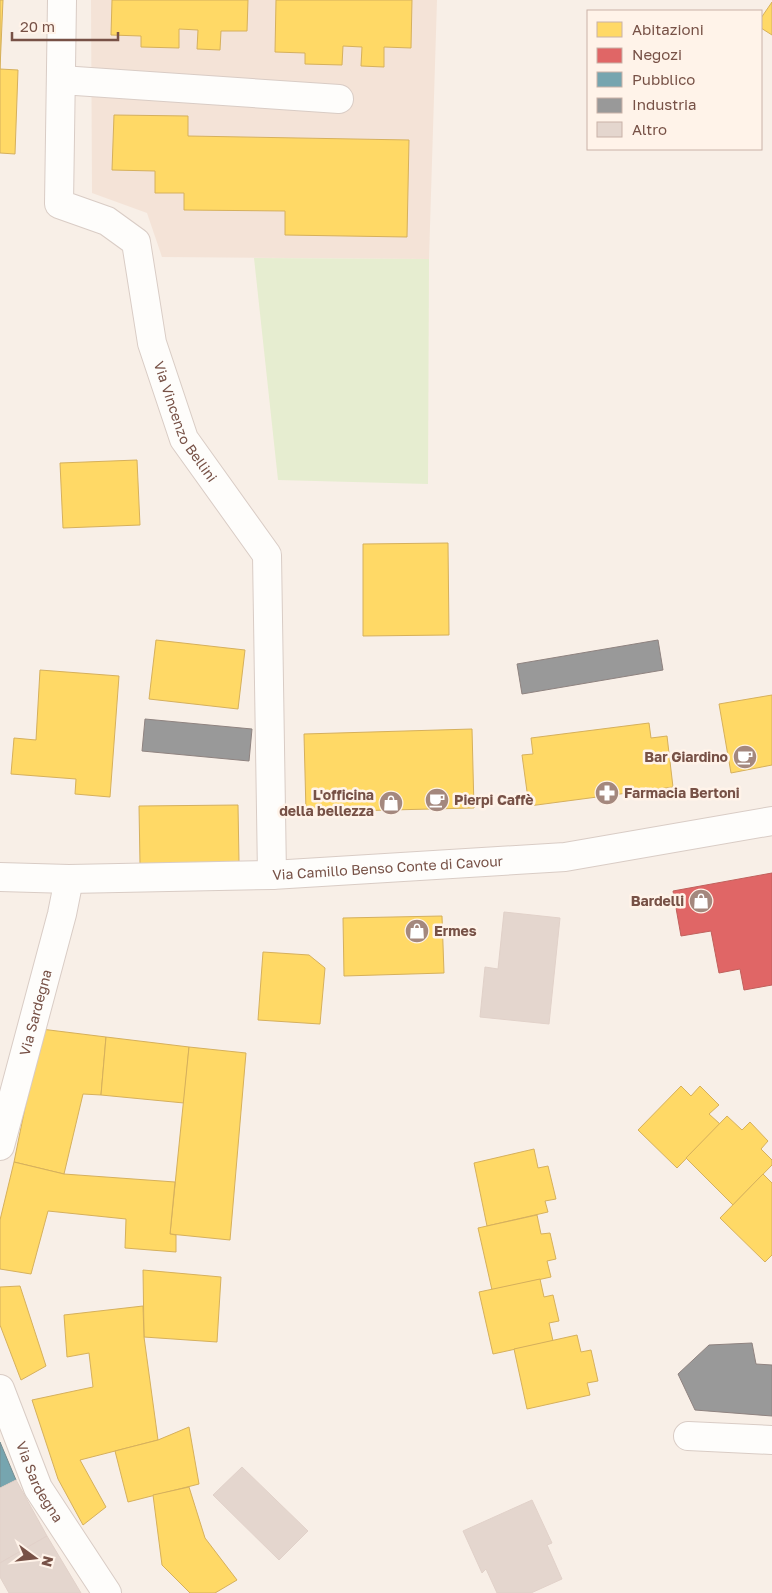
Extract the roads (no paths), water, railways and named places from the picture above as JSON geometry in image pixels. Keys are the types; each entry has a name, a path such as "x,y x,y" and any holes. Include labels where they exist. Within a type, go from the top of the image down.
{"street":[{"name":"Via Vincenzo Bellini","path":"62,0 59,204 107,221 136,242 152,343 184,439 267,555 272,875"},
{"path":"61,80 339,99"},
{"name":"Via Camillo Benso Conte di Cavour","path":"0,877 69,879 272,875 565,857 772,821"},
{"name":"Via Sardegna","path":"0,1146 62,914 69,879"},
{"name":"Via Sardegna","path":"0,1389 38,1488 106,1593"},
{"path":"688,1436 772,1440"}],"place":[{"name":"Bar Giardino","path":"745,757"},
{"name":"Farmacia Bertoni","path":"607,793"},
{"name":"Pierpi Caffè","path":"437,800"},
{"name":"L'officina della bellezza","path":"391,803"},
{"name":"Bardelli","path":"701,901"},
{"name":"Ermes","path":"417,931"}]}
